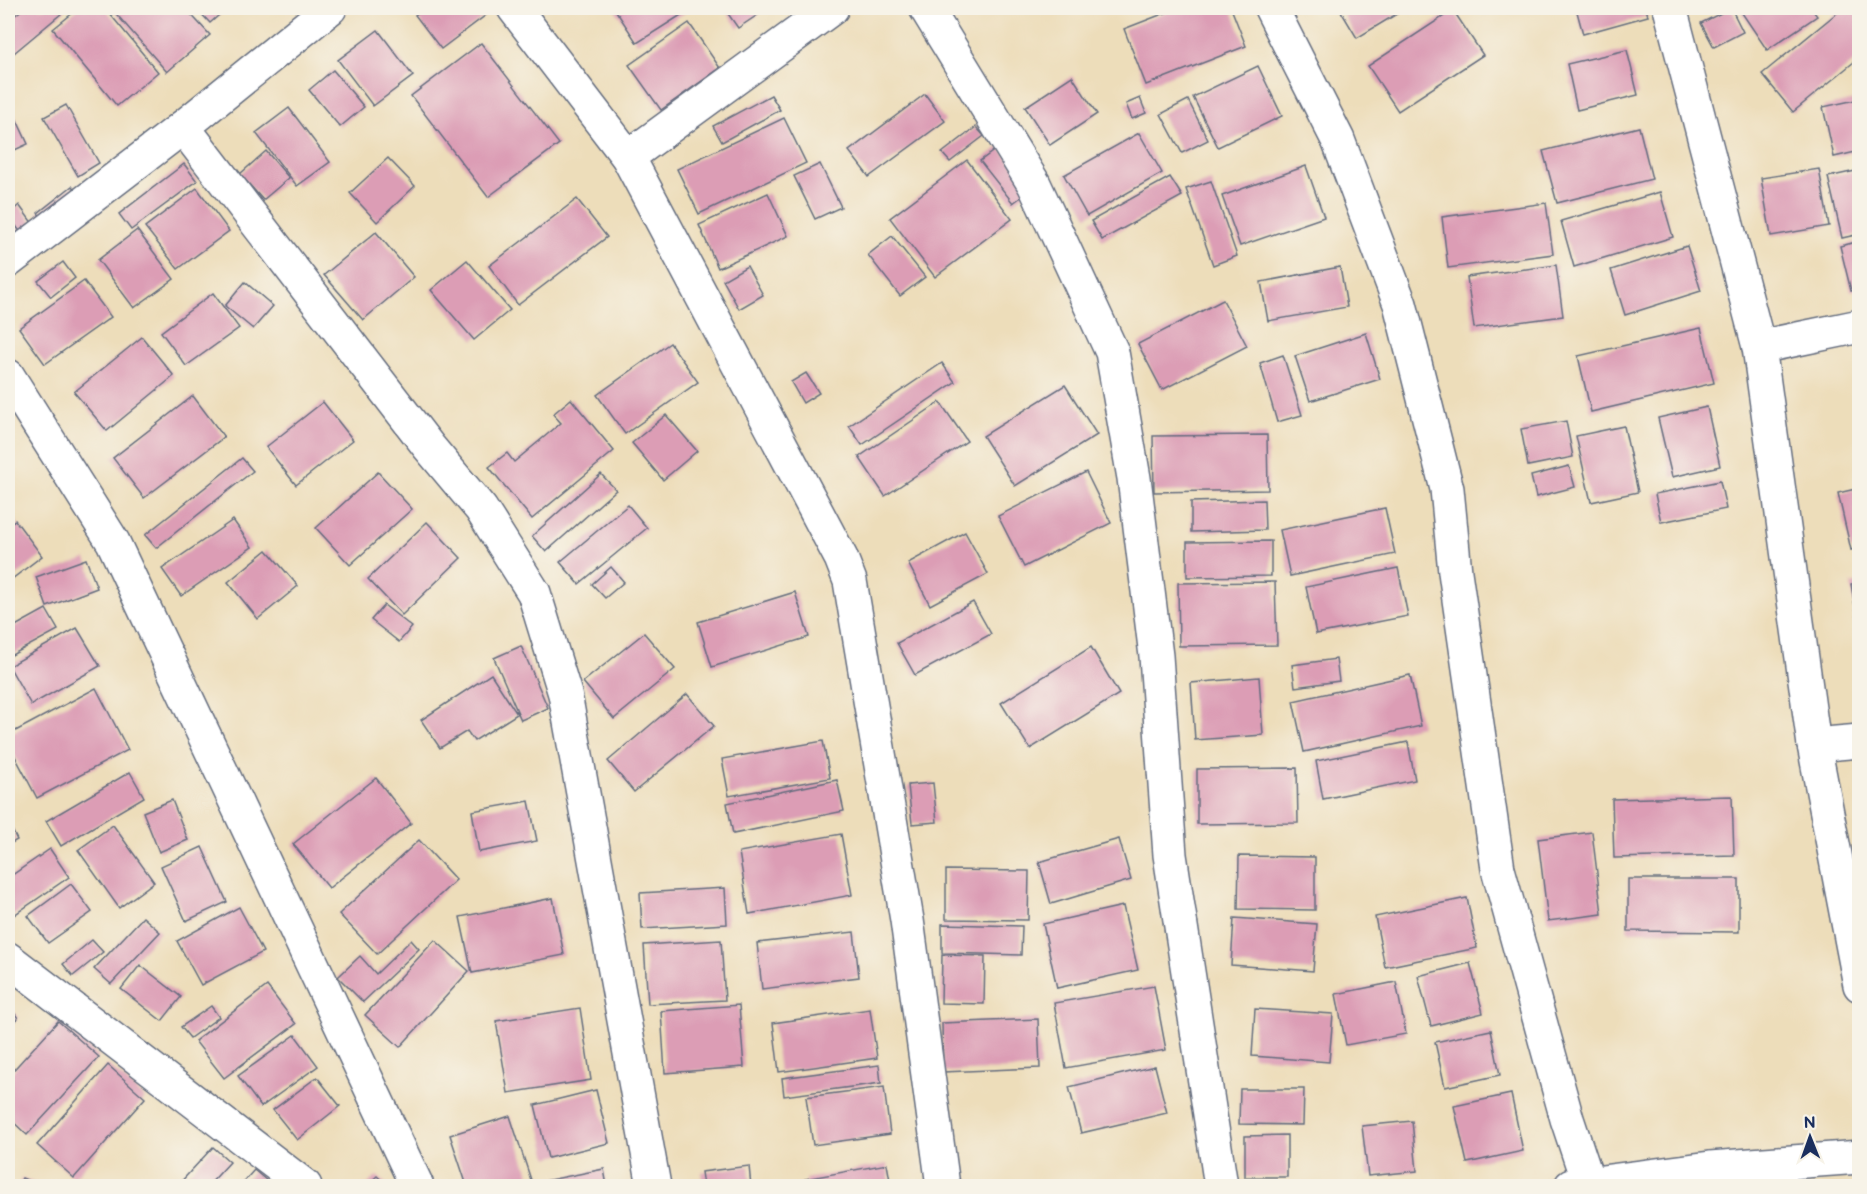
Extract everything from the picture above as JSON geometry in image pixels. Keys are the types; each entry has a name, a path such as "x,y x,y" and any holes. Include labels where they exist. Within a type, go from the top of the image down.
{"street":[{"path":"8,261 183,127 330,8"},
{"path":"514,8 628,157 841,558 850,581 907,920 943,1186"},
{"path":"628,157 832,8"},
{"path":"926,8 1034,184 1112,352 1134,478 1156,656 1170,855 1221,1186"},
{"path":"1271,8 1338,140 1400,304 1447,489 1455,573 1498,869 1567,1119 1580,1186 1710,1168 1860,1157"},
{"path":"1670,8 1759,347 1814,745 1860,985"},
{"path":"183,127 429,447 481,509 534,593 565,694 654,1186"},
{"path":"1759,347 1860,327"},
{"path":"8,376 112,542 417,1186"},
{"path":"1814,745 1860,741"},
{"path":"8,959 305,1186"}],"building":[{"path":"24,8 68,8 8,58 8,21"},
{"path":"79,8 105,8 158,72 117,106 53,29"},
{"path":"111,8 185,8 210,35 167,72"},
{"path":"196,8 227,8 210,23"},
{"path":"424,8 481,8 486,15 441,49 415,15"},
{"path":"614,8 687,8 689,10 637,43"},
{"path":"724,8 768,8 738,28"},
{"path":"1178,8 1231,8 1246,46 1146,85 1124,29"},
{"path":"1339,8 1397,8 1400,12 1357,38"},
{"path":"1576,8 1646,8 1648,16 1583,34"},
{"path":"1731,8 1743,32 1714,47 1701,23"},
{"path":"1750,8 1811,8 1817,16 1767,50 1742,13"},
{"path":"1843,8 1860,8 1860,57 1793,112 1762,74"},
{"path":"1453,10 1483,55 1398,111 1368,66"},
{"path":"689,23 720,68 661,110 629,65"},
{"path":"378,30 413,76 373,106 338,60"},
{"path":"481,43 559,144 488,197 411,96"},
{"path":"1627,50 1638,95 1577,110 1567,64"},
{"path":"1258,66 1282,116 1218,147 1193,97"},
{"path":"333,70 364,107 340,127 309,90"},
{"path":"1072,76 1097,114 1050,145 1025,107"},
{"path":"925,94 945,121 869,177 849,151"},
{"path":"771,95 780,110 722,142 713,126"},
{"path":"1140,98 1146,113 1132,119 1126,104"},
{"path":"1860,99 1860,151 1834,157 1823,107"},
{"path":"1188,100 1208,140 1182,153 1161,114"},
{"path":"8,101 28,144 8,153"},
{"path":"66,105 99,163 78,176 44,117"},
{"path":"289,108 330,162 297,186 256,133"},
{"path":"784,118 806,163 699,214 677,169"},
{"path":"976,127 984,136 950,162 942,153"},
{"path":"1639,127 1652,179 1557,203 1543,151"},
{"path":"1139,133 1162,173 1087,216 1064,175"},
{"path":"999,147 1032,189 1013,203 980,161"},
{"path":"266,151 289,178 263,200 240,174"},
{"path":"388,158 415,186 377,222 350,193"},
{"path":"967,160 1012,219 935,277 890,218"},
{"path":"184,164 197,181 131,230 119,214"},
{"path":"820,164 841,207 815,219 794,176"},
{"path":"1306,166 1324,217 1240,246 1222,196"},
{"path":"1819,169 1829,226 1771,236 1761,178"},
{"path":"1860,170 1860,234 1842,238 1828,177"},
{"path":"1170,177 1182,196 1102,240 1091,221"},
{"path":"1211,181 1237,256 1213,265 1186,189"},
{"path":"72,186 80,196 45,223 38,213"},
{"path":"197,188 229,231 178,269 145,227"},
{"path":"1660,192 1673,237 1574,267 1561,221"},
{"path":"768,193 788,236 718,268 699,225"},
{"path":"577,199 607,237 518,305 489,266"},
{"path":"1546,203 1553,254 1448,268 1442,217"},
{"path":"19,205 36,228 24,237 8,215"},
{"path":"137,230 174,279 134,308 98,260"},
{"path":"376,232 414,277 363,320 324,275"},
{"path":"892,236 925,277 900,296 868,255"},
{"path":"1860,241 1860,289 1851,291 1840,246"},
{"path":"1687,246 1701,291 1625,315 1611,270"},
{"path":"467,260 510,310 474,340 431,290"},
{"path":"63,262 75,278 51,297 38,281"},
{"path":"1556,265 1563,316 1474,328 1467,277"},
{"path":"747,266 763,295 739,309 723,280"},
{"path":"1340,267 1347,307 1268,321 1261,282"},
{"path":"84,281 111,317 45,364 19,328"},
{"path":"245,282 273,306 253,329 225,306"},
{"path":"213,293 239,328 186,366 161,332"},
{"path":"1223,300 1247,346 1162,390 1138,344"},
{"path":"1701,328 1714,383 1591,412 1578,356"},
{"path":"1366,333 1380,379 1310,401 1295,356"},
{"path":"142,337 174,376 107,431 74,392"},
{"path":"670,343 698,382 625,434 597,395"},
{"path":"1283,355 1302,415 1277,422 1260,363"},
{"path":"942,363 955,382 862,445 849,426"},
{"path":"806,373 819,393 803,403 791,382"},
{"path":"1065,385 1097,435 1015,486 983,436"},
{"path":"193,396 224,437 144,498 113,458"},
{"path":"571,399 614,451 532,519 489,467 507,453 514,462 561,423 553,414"},
{"path":"323,402 353,440 296,485 266,447"},
{"path":"940,402 967,441 885,496 859,457"},
{"path":"1707,407 1720,466 1672,477 1658,418"},
{"path":"666,415 697,451 663,480 632,443"},
{"path":"1566,421 1573,457 1528,466 1521,429"},
{"path":"1624,426 1638,492 1591,502 1576,436"},
{"path":"1267,435 1268,490 1154,492 1153,436"},
{"path":"242,458 253,471 156,548 145,535"},
{"path":"1569,466 1575,487 1536,497 1531,476"},
{"path":"378,472 412,509 350,565 316,528"},
{"path":"1086,472 1111,523 1024,567 998,516"},
{"path":"601,474 616,490 546,552 532,536"},
{"path":"1720,481 1726,509 1661,522 1655,494"},
{"path":"1860,488 1860,548 1851,550 1838,493"},
{"path":"1264,500 1265,530 1191,532 1191,502"},
{"path":"628,505 647,528 579,584 560,562"},
{"path":"1385,508 1395,554 1290,576 1280,530"},
{"path":"15,520 42,556 8,582 8,525"},
{"path":"233,520 252,547 181,596 162,569"},
{"path":"427,522 461,558 402,615 368,579"},
{"path":"965,532 988,574 930,605 908,563"},
{"path":"1271,541 1271,576 1187,577 1187,542"},
{"path":"267,550 298,586 258,619 228,582"},
{"path":"86,559 97,588 47,607 36,577"},
{"path":"611,567 624,582 605,598 592,584"},
{"path":"1398,568 1408,616 1316,634 1306,587"},
{"path":"1275,582 1277,645 1179,646 1178,583"},
{"path":"1860,582 1860,623 1858,623 1851,584"},
{"path":"795,592 809,637 712,667 698,622"},
{"path":"973,602 991,634 915,675 897,643"},
{"path":"384,605 412,627 399,642 371,620"},
{"path":"46,609 58,630 8,657 8,630"},
{"path":"77,628 100,666 31,705 9,666"},
{"path":"644,633 675,669 614,719 583,682"},
{"path":"521,646 548,708 521,720 494,658"},
{"path":"1091,647 1119,694 1030,749 1001,703"},
{"path":"1336,659 1339,681 1295,687 1292,665"},
{"path":"491,674 517,714 474,741 467,731 440,748 421,720"},
{"path":"1410,675 1421,726 1304,752 1293,701"},
{"path":"1259,677 1263,735 1195,740 1191,683"},
{"path":"96,688 128,750 37,798 8,743 8,735"},
{"path":"687,694 714,726 634,792 608,761"},
{"path":"823,741 830,778 729,796 722,759"},
{"path":"1408,742 1415,780 1323,799 1316,761"},
{"path":"1297,768 1298,823 1197,824 1197,769"},
{"path":"130,772 144,797 61,846 46,821"},
{"path":"376,778 411,823 329,888 293,844"},
{"path":"837,780 844,811 733,834 727,803"},
{"path":"933,783 937,822 912,824 908,785"},
{"path":"1732,796 1734,855 1614,858 1612,799"},
{"path":"172,800 188,840 159,852 143,812"},
{"path":"529,801 537,841 479,852 472,811"},
{"path":"8,822 17,840 8,845"},
{"path":"113,825 154,882 119,908 78,850"},
{"path":"1592,832 1602,914 1548,921 1538,839"},
{"path":"841,834 852,895 749,914 739,852"},
{"path":"1119,839 1131,880 1051,904 1039,862"},
{"path":"419,840 456,880 377,954 339,914"},
{"path":"202,847 227,902 186,921 161,866"},
{"path":"50,849 69,877 8,919 8,878"},
{"path":"1239,856 1315,857 1315,910 1238,909"},
{"path":"946,870 1029,871 1028,920 946,919"},
{"path":"1628,879 1739,879 1739,932 1628,931"},
{"path":"71,884 92,912 48,943 28,916"},
{"path":"725,888 727,924 642,929 640,893"},
{"path":"553,898 564,955 472,973 460,917"},
{"path":"1467,898 1477,948 1385,967 1375,917"},
{"path":"1123,906 1138,970 1057,988 1043,924"},
{"path":"239,907 263,952 201,985 177,941"},
{"path":"143,917 160,932 111,984 94,969"},
{"path":"1234,918 1317,924 1313,971 1231,965"},
{"path":"942,924 1022,926 1021,955 942,953"},
{"path":"854,932 859,977 762,989 757,943"},
{"path":"92,940 103,952 73,976 63,964"},
{"path":"411,940 419,949 363,1002 338,977 360,956 376,974"},
{"path":"435,940 469,971 400,1047 365,1015"},
{"path":"721,940 725,1000 648,1004 644,945"},
{"path":"942,955 985,956 984,1004 941,1003"},
{"path":"1470,963 1483,1013 1431,1026 1418,976"},
{"path":"140,965 181,997 162,1021 121,989"},
{"path":"1396,982 1406,1034 1346,1045 1336,994"},
{"path":"267,986 296,1024 224,1078 195,1041"},
{"path":"1154,986 1166,1050 1066,1068 1054,1003"},
{"path":"8,1005 18,1018 8,1027"},
{"path":"739,1005 744,1067 665,1073 661,1011"},
{"path":"211,1006 219,1017 190,1038 181,1027"},
{"path":"580,1008 591,1080 508,1093 496,1021"},
{"path":"870,1009 877,1058 779,1072 773,1023"},
{"path":"1255,1009 1333,1014 1329,1062 1252,1056"},
{"path":"1038,1019 1040,1068 943,1072 942,1023"},
{"path":"58,1021 99,1057 27,1135 8,1117 8,1076"},
{"path":"1491,1030 1500,1075 1445,1087 1435,1042"},
{"path":"295,1035 318,1066 261,1107 238,1076"},
{"path":"108,1065 145,1098 74,1178 37,1145"},
{"path":"879,1065 881,1083 784,1096 782,1078"},
{"path":"1155,1066 1167,1113 1081,1133 1069,1087"},
{"path":"317,1077 340,1106 297,1140 273,1110"},
{"path":"884,1087 890,1134 813,1145 806,1097"},
{"path":"1240,1089 1304,1089 1303,1125 1239,1124"},
{"path":"596,1090 609,1143 548,1158 535,1105"},
{"path":"1511,1094 1523,1151 1467,1163 1454,1106"},
{"path":"510,1116 533,1186 467,1186 450,1135"},
{"path":"1412,1121 1417,1171 1368,1176 1362,1126"},
{"path":"1287,1135 1287,1177 1245,1177 1245,1136"},
{"path":"213,1147 230,1162 208,1186 177,1186"},
{"path":"887,1164 891,1186 807,1186 805,1179"},
{"path":"749,1166 751,1186 703,1186 701,1172"},
{"path":"604,1169 607,1186 545,1186 544,1181"},
{"path":"254,1170 273,1186 240,1186"},
{"path":"377,1176 388,1186 366,1186"},
{"path":"22,1178 41,1186 18,1186"}]}
